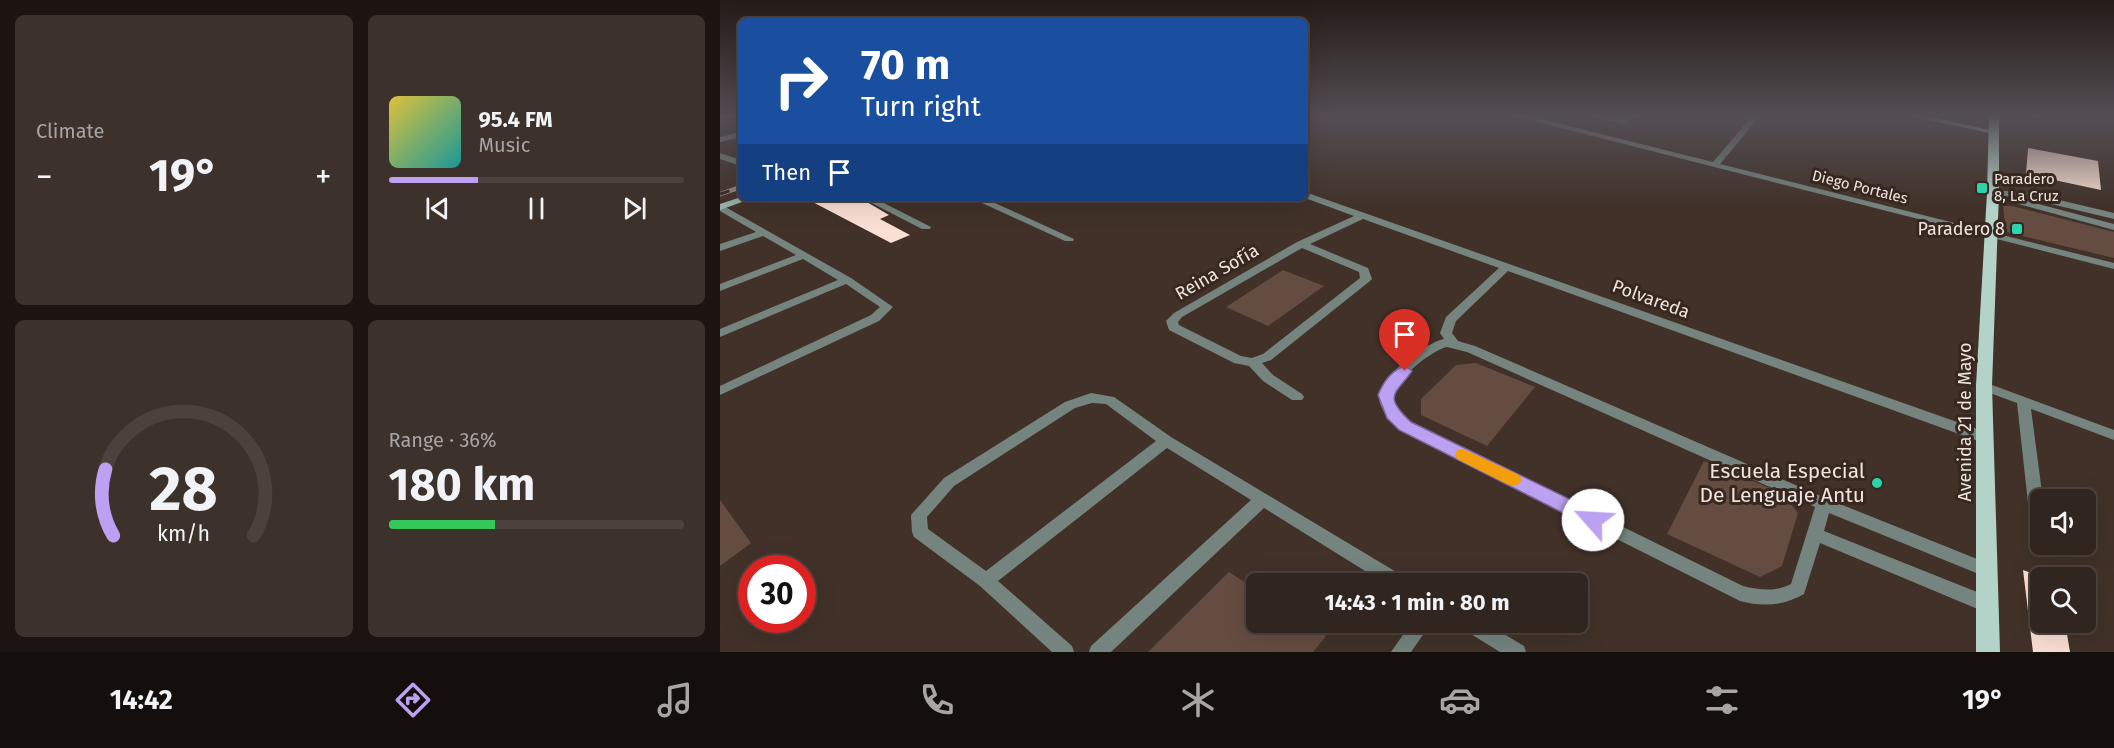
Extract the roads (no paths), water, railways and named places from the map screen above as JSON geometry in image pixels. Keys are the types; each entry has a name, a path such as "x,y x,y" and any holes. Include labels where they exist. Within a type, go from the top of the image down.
{"main road":[{"name":"Avenida 21 de Mayo","path":"1988,652 1984,386 1990,233 1999,194 1996,145"},
{"path":"720,207 739,201"}],"street":[{"name":"Diego Portales","path":"1636,145 2114,266"},
{"path":"1715,165 1731,145"},
{"path":"720,156 738,163"},
{"path":"1999,194 2030,196 2114,216"},
{"path":"1999,194 2031,206 2114,226"},
{"name":"Polvareda","path":"1308,196 1986,438"},
{"path":"873,201 926,227"},
{"path":"983,201 1069,239"},
{"path":"720,207 886,304 885,310 875,318 720,391"},
{"name":"Reina Sofía","path":"1297,397 1275,384 1253,362 1239,360 1173,327 1172,321 1178,315 1301,244 1363,214"},
{"path":"720,248 762,232"},
{"path":"1253,362 1267,357 1366,279 1364,270 1301,244"},
{"path":"720,288 802,256"},
{"path":"1453,343 1446,333 1450,320 1506,267"},
{"path":"720,333 847,280"},
{"path":"1824,504 1798,588 1788,596 1756,597 1740,593 1405,426 1393,414 1386,395 1389,385 1431,346 1453,343 1824,504 1986,570"},
{"path":"1984,386 2114,435"},
{"path":"1065,652 987,581 920,532 919,515 949,482 1070,405 1091,398 1108,400 1166,441 1384,573"},
{"path":"2023,400 2034,489"},
{"path":"987,581 1166,441"},
{"path":"1098,652 1262,500"},
{"path":"1815,534 1986,604"},
{"path":"1400,652 1415,633"},
{"path":"1485,633 1517,652"}],"railway":[{"path":"720,194 738,188"}],"place":[{"name":"Paradero 8, La Cruz","path":"1982,188"},
{"name":"Paradero 8","path":"2017,229"},
{"name":"Escuela Especial De Lenguaje Antu","path":"1877,483"}]}
